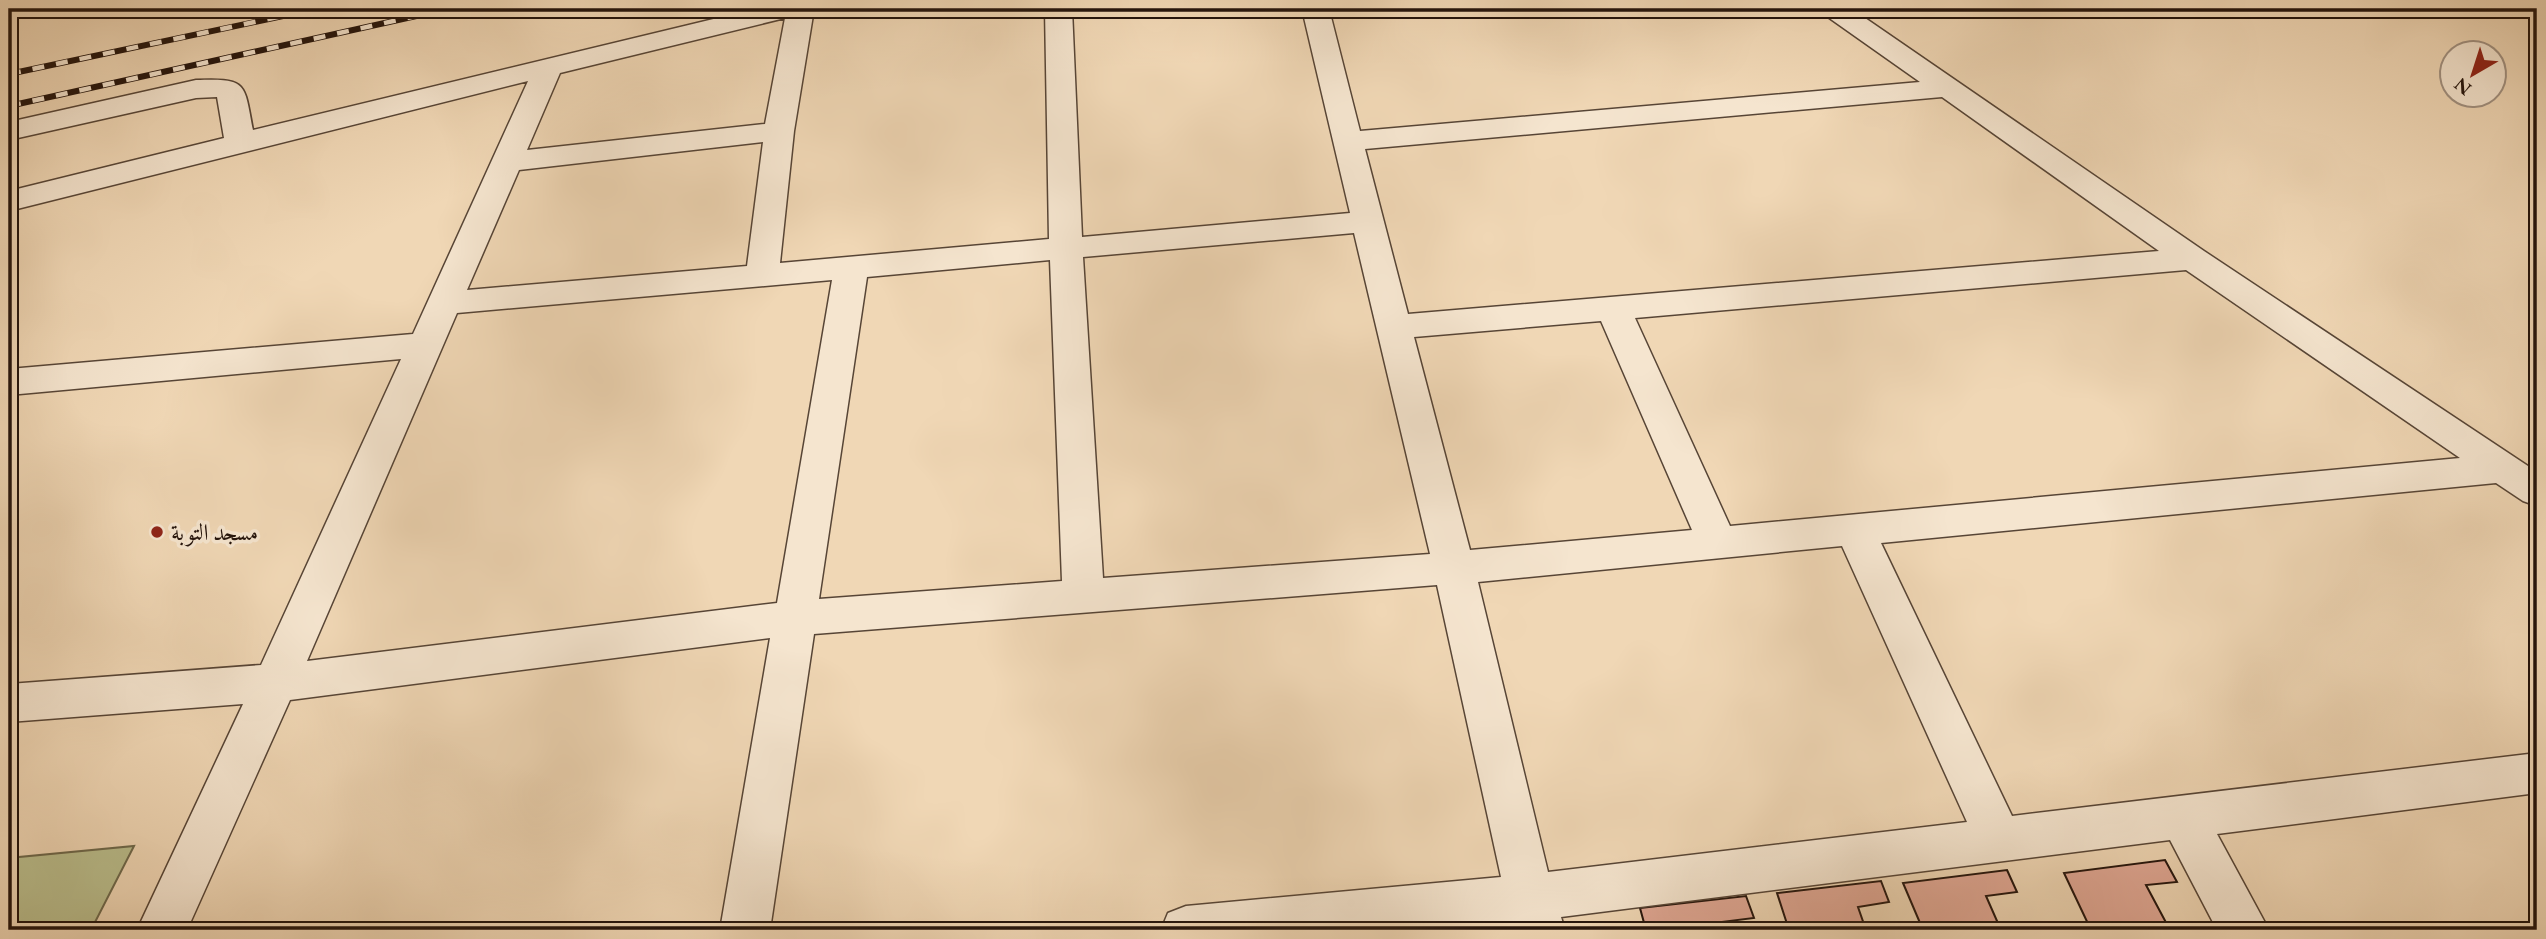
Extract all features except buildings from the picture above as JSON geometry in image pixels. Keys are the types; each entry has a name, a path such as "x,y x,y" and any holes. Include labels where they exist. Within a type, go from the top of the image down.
{"street":[{"path":"9,201 240,141 548,69 787,9"},
{"path":"762,276 779,131 800,9"},
{"path":"1058,9 1066,247 1083,594"},
{"path":"1315,9 1454,568 1535,914"},
{"path":"1835,9 2192,259 2537,491"},
{"path":"162,930 548,69"},
{"path":"9,131 196,89 222,88 231,91 240,141"},
{"path":"1348,141 1949,88"},
{"path":"507,162 779,131"},
{"path":"445,303 1368,222"},
{"path":"1394,327 2192,259"},
{"path":"745,930 851,269"},
{"path":"1613,308 1718,543"},
{"path":"9,382 426,345"},
{"path":"9,703 275,683 794,618 1083,594 1454,568 2503,468"},
{"path":"1855,530 1999,839"},
{"path":"1186,930 1535,914 1999,839 2537,773"},
{"path":"2182,817 2244,930"}],"green space":[{"path":"134,846 91,930 9,930 9,858"}],"railway":[{"path":"9,74 316,9"},
{"path":"9,106 448,9"}],"place":[{"name":"مسجد التوبة","path":"157,532"}]}
